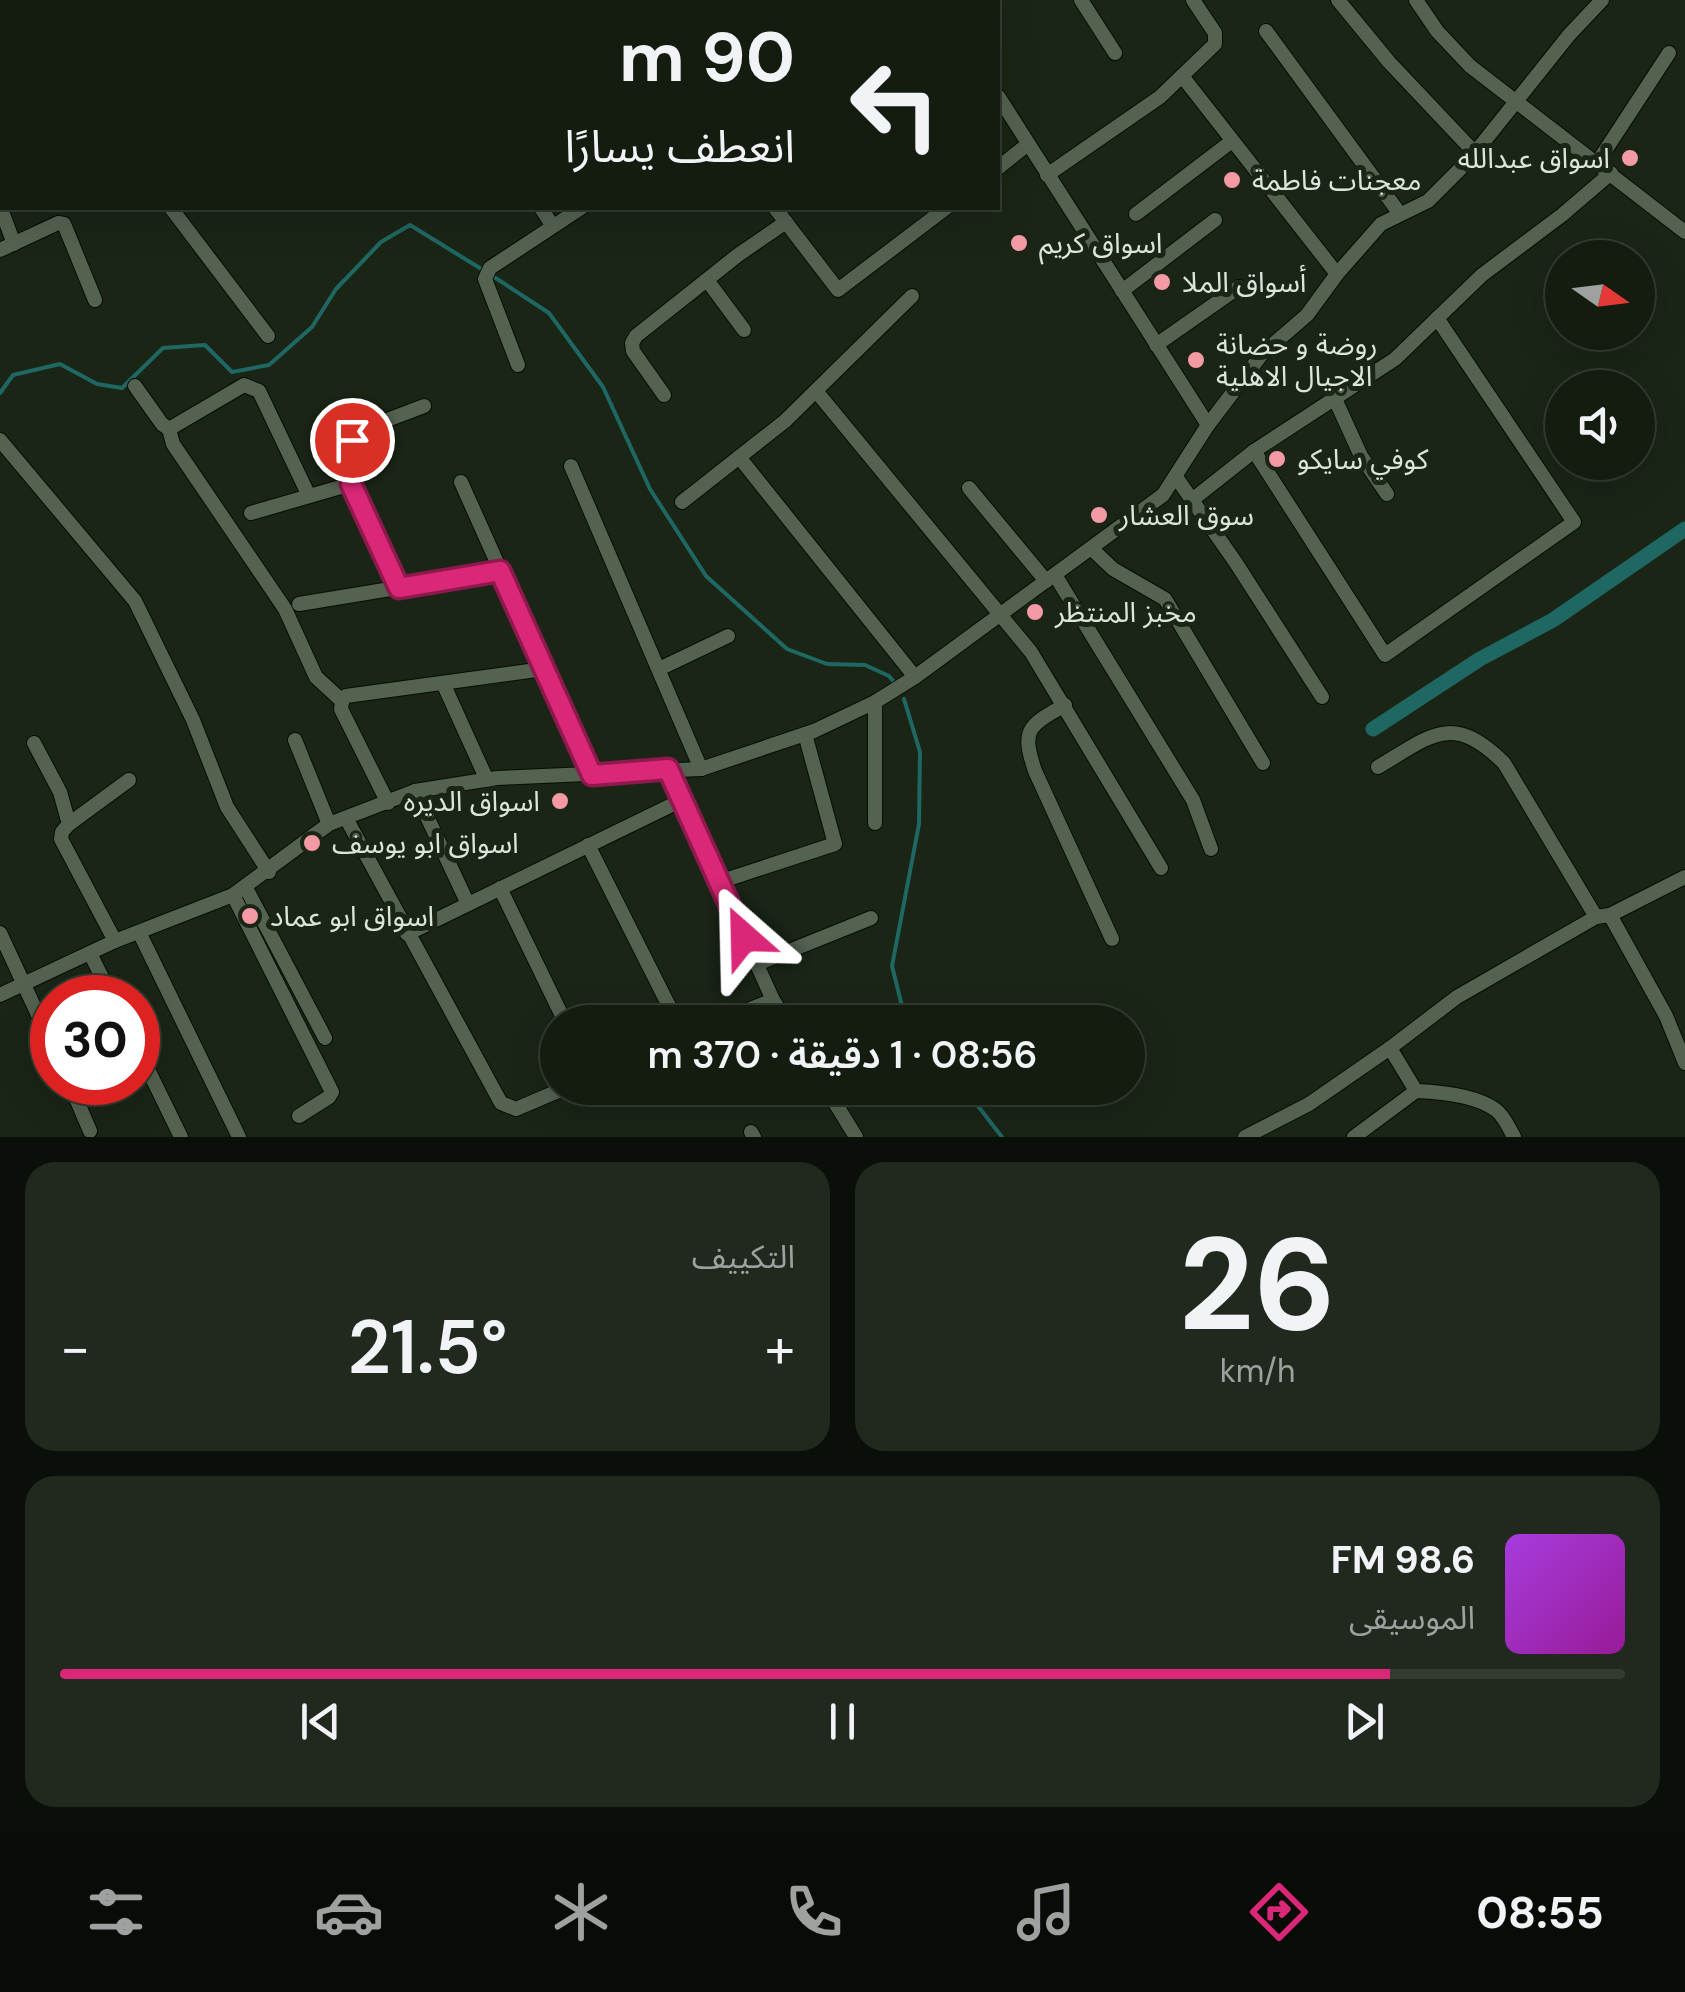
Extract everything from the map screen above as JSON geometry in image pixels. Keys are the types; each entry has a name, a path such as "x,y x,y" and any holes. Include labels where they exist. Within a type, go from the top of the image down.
{"street":[{"path":"1081,0 1115,53"},
{"path":"1047,175 1160,97 1215,44 1216,39 1192,0"},
{"path":"1338,0 1389,62 1475,154"},
{"path":"1416,0 1437,31 1470,66 1685,232"},
{"path":"0,995 115,941 240,892 329,824 415,791 487,780 702,769 806,734 875,702 916,677 1163,495 1208,424 1262,354 1307,315 1381,224 1428,201 1475,154 1569,35 1602,0"},
{"path":"1266,32 1400,214"},
{"path":"1597,163 1669,53"},
{"path":"1182,76 1337,274"},
{"path":"1000,99 1208,424"},
{"path":"1136,214 1232,140"},
{"path":"1000,166 1028,144"},
{"path":"1192,500 1254,451 1395,359 1482,275 1611,174"},
{"path":"1,210 7,247 58,223 64,224 95,300"},
{"path":"173,210 268,336"},
{"path":"542,210 552,225"},
{"path":"518,365 487,274 577,210"},
{"path":"777,210 838,290 943,210"},
{"path":"921,210 929,221"},
{"path":"1122,291 1214,220"},
{"path":"664,395 632,351 636,336 786,222"},
{"path":"706,280 744,330"},
{"path":"1156,345 1239,287"},
{"path":"682,502 785,422 912,296"},
{"path":"1254,451 1385,654 1574,522 1437,318"},
{"path":"169,428 244,384 253,388 258,391 309,496"},
{"path":"135,386 169,428 173,444 285,609 316,677 342,701"},
{"path":"816,391 1031,652 1161,868"},
{"path":"1335,399 1361,456 1387,494"},
{"path":"399,588 351,484 352,440 362,430 424,406"},
{"path":"0,440 135,601 193,720 227,807 268,872"},
{"path":"739,458 916,677"},
{"path":"571,466 702,769"},
{"path":"1176,476 1322,697"},
{"path":"461,482 592,775"},
{"path":"251,514 351,484"},
{"path":"969,488 1089,625 1193,800 1211,850"},
{"path":"1092,549 1113,569 1165,599 1264,763"},
{"path":"299,604 500,571"},
{"path":"658,669 728,636"},
{"path":"388,803 342,709 346,696 544,669"},
{"path":"442,683 487,780"},
{"path":"875,702 876,824"},
{"path":"1065,705 1032,726 1026,736 1027,746 1054,817 1112,940"},
{"path":"1378,766 1439,732 1454,731 1491,750 1504,763 1666,1016 1685,1063"},
{"path":"719,882 835,844 806,734"},
{"path":"294,740 329,824"},
{"path":"34,743 60,792 70,824"},
{"path":"668,769 776,1005"},
{"path":"115,941 61,839 70,824 129,780"},
{"path":"415,791 468,904"},
{"path":"407,934 682,800"},
{"path":"346,818 501,1102 516,1109 540,1099"},
{"path":"588,845 668,1005"},
{"path":"1245,1137 1310,1104 1457,997 1603,916 1685,877"},
{"path":"500,888 557,1005"},
{"path":"240,892 325,1038"},
{"path":"240,892 332,1092 299,1116"},
{"path":"757,964 871,918"},
{"path":"139,932 239,1137"},
{"path":"0,933 30,994"},
{"path":"90,954 100,975"},
{"path":"760,1005 773,1000"},
{"path":"1390,1048 1416,1091"},
{"path":"1354,1137 1416,1091 1439,1092 1489,1106 1500,1112 1514,1137"},
{"path":"160,1094 181,1137"},
{"path":"78,1105 90,1132"},
{"path":"836,1105 856,1137"}],"waterway":[{"path":"0,393 13,375 60,364 97,384 122,388 163,348 205,345 232,372 269,365 312,327 336,289 381,242 410,225 483,270"},
{"path":"491,275 549,313 603,387 650,489 706,576 787,649 827,664 865,665 894,682"},
{"path":"1373,729 1480,659 1553,620 1685,529"},
{"path":"902,1005 892,966 919,824 920,752 904,699"},
{"path":"977,1105 1002,1137"}],"place":[{"name":"اسواق عبدالله","path":"1630,158"},
{"name":"معجنات فاطمة","path":"1232,180"},
{"name":"اسواق كريم","path":"1019,243"},
{"name":"أسواق الملا","path":"1162,282"},
{"name":"روضة و حضانة الاجيال الاهلية","path":"1196,360"},
{"name":"كوفي سايكو","path":"1277,459"},
{"name":"سوق العشار","path":"1099,515"},
{"name":"مخبز المنتظر","path":"1035,612"},
{"name":"اسواق الديره","path":"560,801"},
{"name":"اسواق ابو يوسف","path":"312,843"},
{"name":"اسواق ابو عماد","path":"250,916"}],"route":[{"path":"352,440 351,484 399,588 500,571 592,775 668,769 744,937"}]}
